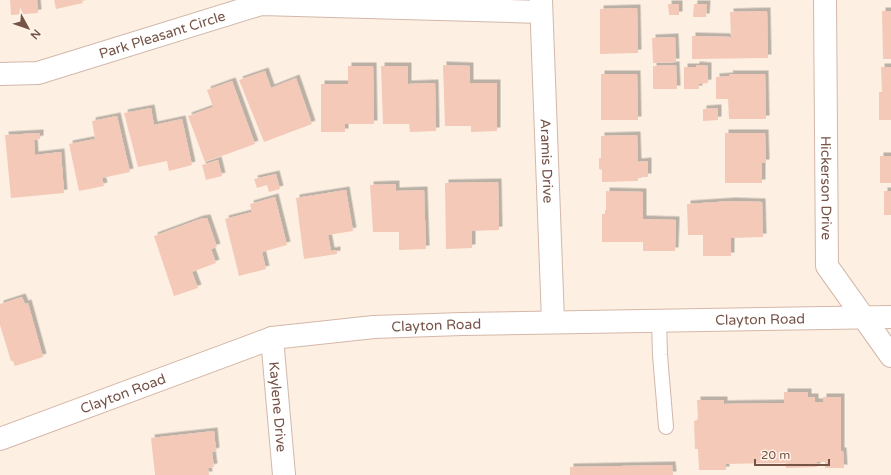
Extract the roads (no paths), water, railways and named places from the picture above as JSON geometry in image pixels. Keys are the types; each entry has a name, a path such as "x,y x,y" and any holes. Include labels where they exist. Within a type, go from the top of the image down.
{"street":[{"name":"Hickerson Drive","path":"825,0 827,266 891,356"},
{"name":"Park Pleasant Circle","path":"0,74 38,73 262,4 541,6"},
{"name":"Aramis Drive","path":"541,6 553,321"},
{"name":"Clayton Road","path":"0,439 272,338 374,327 553,321 891,317"},
{"name":"Kaylene Drive","path":"272,338 284,475"}],"lane":[{"path":"659,320 660,355 666,427"}]}
